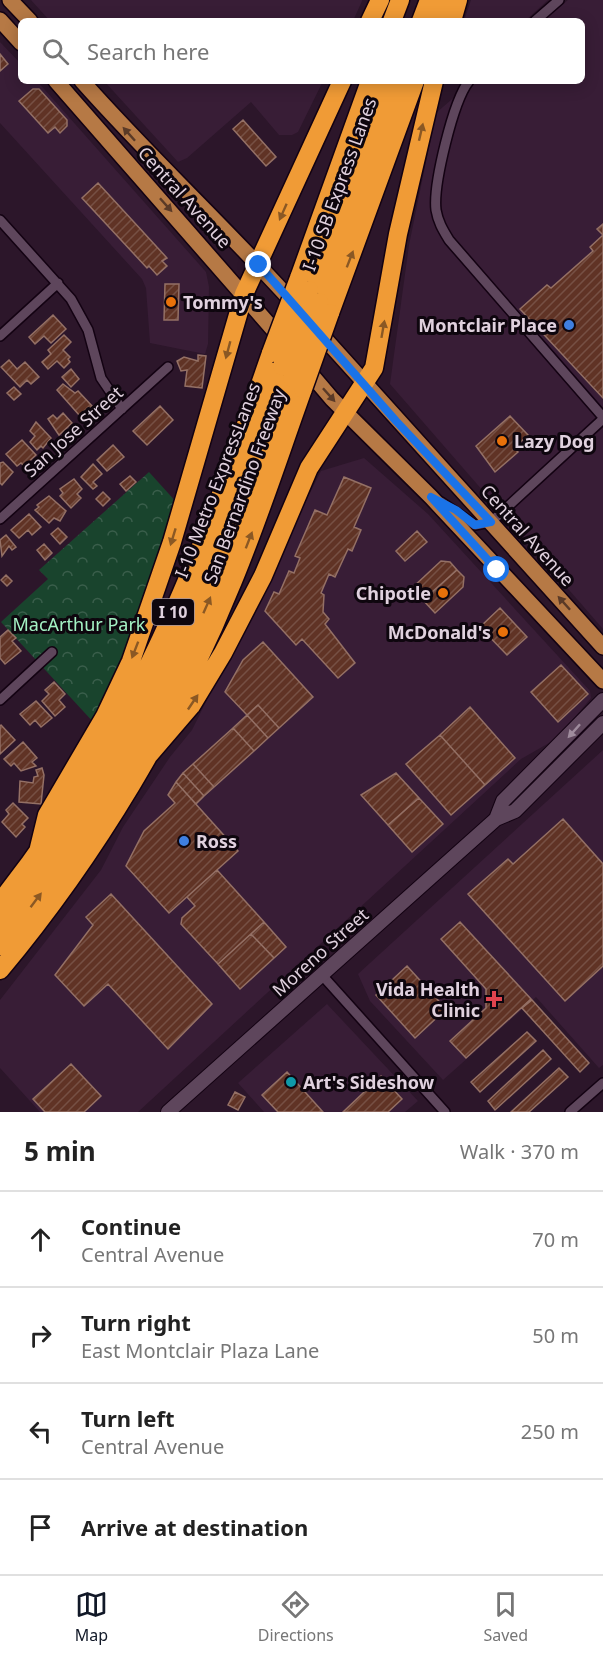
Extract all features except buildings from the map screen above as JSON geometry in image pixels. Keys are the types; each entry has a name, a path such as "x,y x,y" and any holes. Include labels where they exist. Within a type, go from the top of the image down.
{"highway":[{"path":"371,18 380,0"},
{"path":"393,18 400,0"},
{"path":"409,18 415,0"},
{"path":"422,18 429,0"},
{"path":"437,18 444,0"},
{"path":"453,18 458,0"},
{"path":"38,852 48,815 112,700 150,611 244,294 341,84"},
{"name":"San Bernardino Freeway","path":"0,970 72,874 142,764 207,640 232,583 287,371 314,296 369,84"},
{"name":"I-10 SB Express Lanes","path":"314,296 385,84"},
{"name":"I-10 SB Express Lanes","path":"314,296 398,84"},
{"name":"San Bernardino Freeway","path":"0,902 38,852 99,757 158,646 201,545 287,371 314,296 414,84"},
{"path":"142,764 191,706 223,653 263,576 309,468 364,384 378,356 398,234 433,84"},
{"name":"I-10 Metro ExpressLanes","path":"0,923 81,811 158,676 207,568 287,371"},
{"name":"I-10 Metro ExpressLanes","path":"0,946 75,846 106,798 162,700 216,585 287,371"}],"main road":[{"path":"10,0 27,18"},
{"path":"0,20 18,39"},
{"name":"Central Avenue","path":"59,84 346,412 431,497 603,681"},
{"name":"Central Avenue","path":"85,84 147,153 259,265 603,647"}],"street":[{"path":"538,18 559,0"},
{"path":"431,497 456,510 475,525 491,522 603,418 449,240 438,218 436,197 450,126 458,101 467,84"},
{"path":"0,220 58,283 81,315 88,330 101,378 122,409"},
{"path":"0,336 58,283"},
{"name":"San Jose Street","path":"0,519 168,367"},
{"path":"1,697 52,652"},
{"name":"Moreno Street","path":"496,819 503,801 603,700"},
{"name":"Moreno Street","path":"168,1112 496,819 515,811 603,723"},
{"path":"321,974 446,1112"},
{"path":"570,1112 603,1083"}],"shaded area":[{"path":"31,0 362,0 354,18 47,18"},
{"path":"471,0 548,0 528,18 465,18"},
{"path":"568,0 603,0 603,629 390,384 409,245 436,113 470,84 585,84 585,18 547,18"},
{"path":"0,42 18,61 18,84 40,84 206,272 209,287 208,344 205,354 150,343 146,288 142,279 0,123"},
{"path":"107,84 322,84 298,132 292,135 279,135 251,102 187,158 178,162"},
{"path":"364,458 428,514 590,691 591,698 564,730 549,743 521,759 138,1112 40,1112 0,1068 0,1000 101,870 123,827 170,757 192,730 321,471"},
{"path":"603,750 603,1065 599,1068 536,997 443,1080 370,1001 358,974"},
{"path":"327,1004 418,1101 405,1112 264,1112 238,1083"}],"green space":[{"name":"MacArthur Park","path":"149,472 178,504 143,613 95,724 1,622 48,579 39,570"}],"place":[{"name":"Tommy's","path":"171,302"},
{"name":"Montclair Place","path":"569,325"},
{"name":"Lazy Dog","path":"502,441"},
{"name":"Chipotle","path":"443,593"},
{"name":"McDonald's","path":"503,632"},
{"name":"Ross","path":"184,841"},
{"name":"Vida Health Clinic","path":"494,999"},
{"name":"Art's Sideshow","path":"291,1082"}],"route":[{"path":"259,265 396,421 491,522 475,525 456,510 431,497 497,570"}]}
